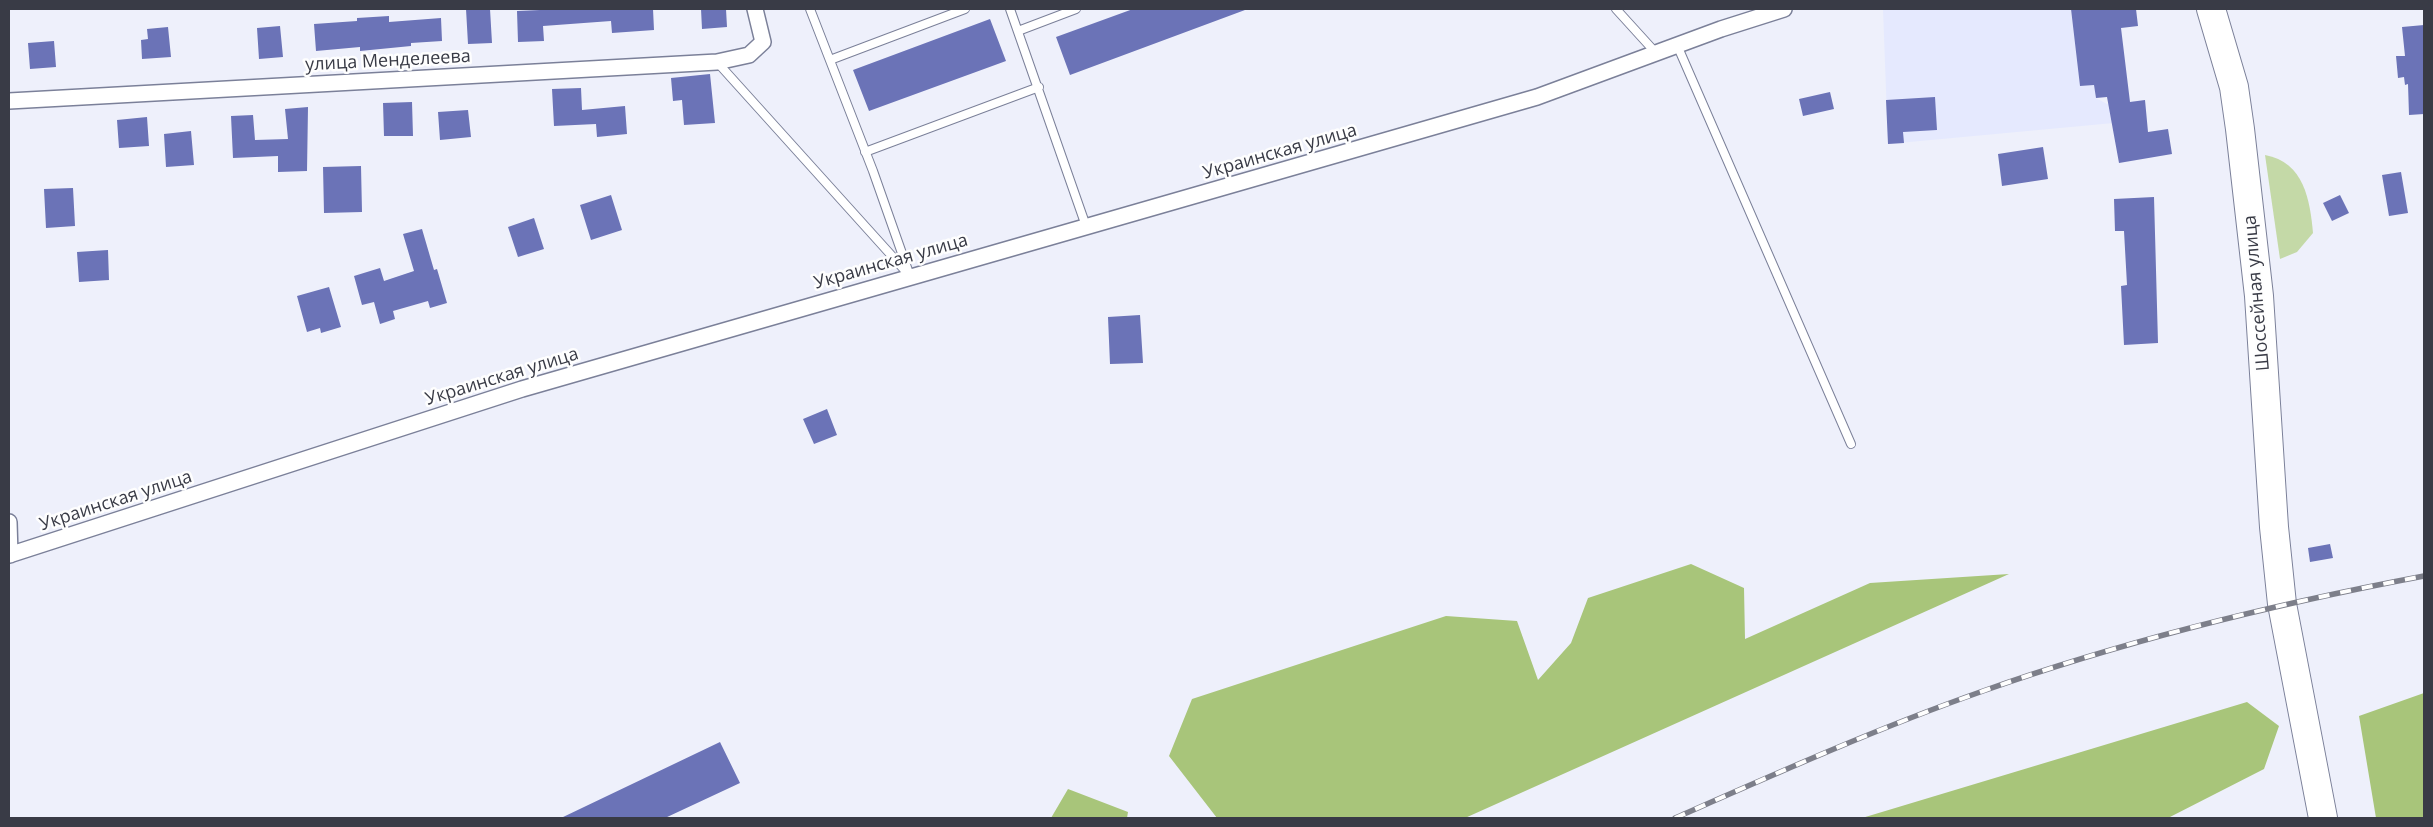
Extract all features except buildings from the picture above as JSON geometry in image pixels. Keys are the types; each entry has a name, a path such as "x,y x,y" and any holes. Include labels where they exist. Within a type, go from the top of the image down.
{"highway":[{"name":"Шоссейная улица","path":"2211,9 2234,87 2240,129 2259,296 2274,527 2282,604 2323,818"}],"street":[{"name":"улица Менделеева","path":"9,101 717,62 749,56 763,42 755,9"},
{"name":"Украинская улица","path":"10,555 522,389 1527,100 1784,9"},
{"path":"9,522 10,555"}],"lane":[{"path":"810,9 910,276"},
{"path":"830,60 965,9"},
{"path":"1010,9 1086,226"},
{"path":"1018,31 1076,9"},
{"path":"1616,9 1656,53"},
{"path":"1678,45 1851,444"},
{"path":"717,62 880,240 910,276"},
{"path":"865,152 1038,87"}],"shaded area":[{"path":"1883,9 2071,9 2080,86 2094,85 2096,98 2107,104 2145,100 2146,120 1888,144"}],"green space":[{"path":"2265,155 2278,159 2297,174 2307,196 2312,220 2313,233 2297,252 2280,259"},
{"path":"1691,564 1744,588 1745,639 1870,583 2009,574 1465,818 1217,818 1169,756 1192,699 1446,616 1517,621 1538,680 1571,643 1588,598"},
{"path":"2424,693 2424,818 2376,818 2359,716"},
{"path":"2247,702 2279,726 2264,769 2168,818 1862,818"},
{"path":"1068,789 1128,812 1127,818 1051,818"}],"railway":[{"path":"1675,818 1866,736 1944,705 2092,655 2257,611 2424,576"}]}
